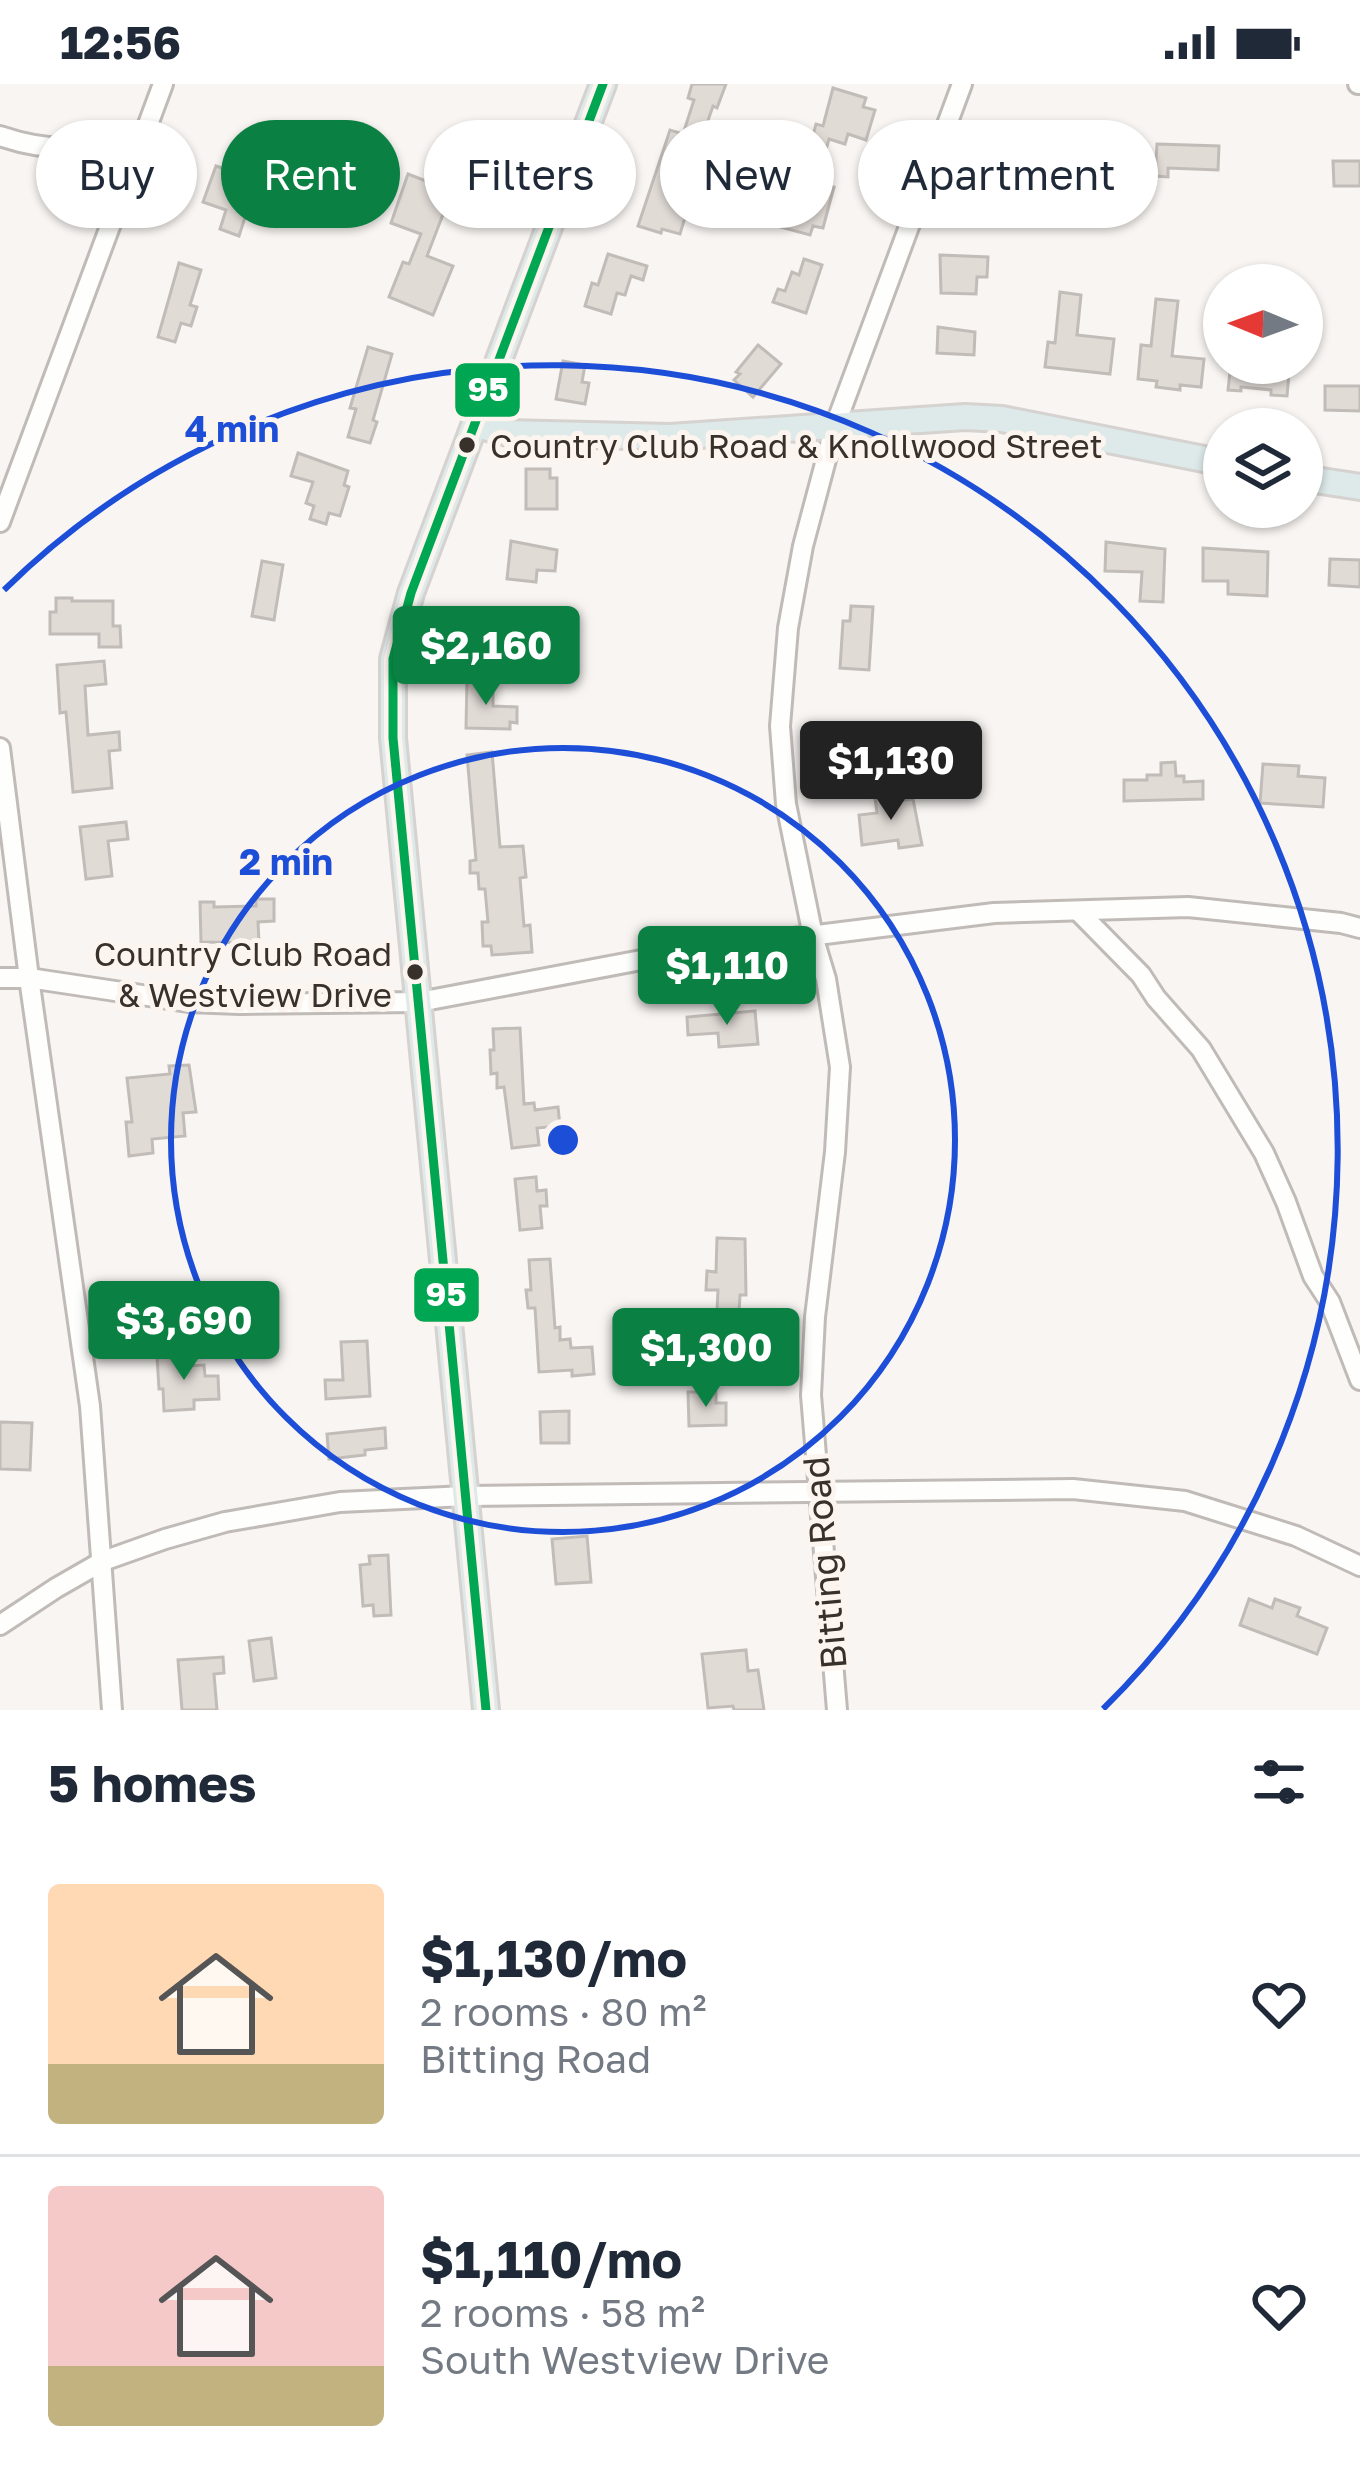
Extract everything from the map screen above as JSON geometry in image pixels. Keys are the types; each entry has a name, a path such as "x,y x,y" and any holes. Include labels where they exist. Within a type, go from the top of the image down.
{"main road":[{"path":"486,1710 393,738 393,659 411,592 603,84"},
{"path":"476,425 507,433 670,437 965,417 1002,419 1203,459"},
{"path":"1323,481 1360,487"}],"street":[{"path":"149,120 163,84"},
{"name":"Bitting Road","path":"837,1710 811,1395 840,1067 826,979 785,804 780,726 794,593 835,426 962,84"},
{"path":"0,136 36,146"},
{"path":"0,522 109,228"},
{"path":"0,748 91,1406 112,1710"},
{"path":"0,978 29,978 168,1000 419,1002 689,950 994,913 1188,908 1360,928"},
{"path":"1079,912 1141,975 1202,1049 1264,1153 1360,1380"},
{"path":"0,1625 103,1561 164,1539 284,1510 340,1502 466,1496 1073,1490 1185,1501 1296,1536 1360,1566"}],"building":[{"path":"692,84 726,84 708,120 688,120 694,100 688,98"},
{"path":"833,88 866,98 863,107 875,110 872,120 858,120 858,137 848,134 845,144 834,141 834,120 825,120"},
{"path":"1158,144 1219,146 1218,170 1168,168 1168,177 1158,176"},
{"path":"660,160 660,228 682,228 680,234 638,226"},
{"path":"1333,161 1360,161 1360,186 1334,186"},
{"path":"216,166 221,168 221,208 203,202"},
{"path":"408,174 424,180 424,228 438,228 427,256 453,266 433,315 389,297 421,234 400,226 400,197"},
{"path":"221,226 242,228 239,236"},
{"path":"784,228 812,228 810,235"},
{"path":"608,254 647,266 643,280 631,276 625,295 617,293 611,314 585,306"},
{"path":"940,255 988,257 987,277 977,277 976,294 941,293"},
{"path":"804,259 822,265 806,313 773,302 778,289 785,291 792,272 799,275"},
{"path":"179,263 201,270 190,305 197,307 191,326 181,323 175,342 158,337"},
{"path":"1060,292 1081,295 1077,335 1114,339 1110,374 1045,367 1048,342 1055,343"},
{"path":"1156,299 1178,301 1172,356 1203,359 1201,387 1156,387 1157,381 1138,379 1141,345 1151,346"},
{"path":"938,327 975,332 974,355 937,353"},
{"path":"758,345 781,364 753,397 734,380"},
{"path":"368,347 392,354 370,443 348,437 356,409 350,408"},
{"path":"563,361 585,365 582,382 589,383 585,404 556,399"},
{"path":"1229,384 1288,384 1287,396 1271,395 1271,390 1228,390"},
{"path":"1325,386 1360,386 1360,411 1325,410"},
{"path":"298,453 348,471 344,485 349,487 340,516 329,513 326,524 310,519 314,506 306,503 313,482 291,476"},
{"path":"526,469 550,469 550,478 557,478 557,509 526,509"},
{"path":"511,541 557,550 555,571 537,570 536,582 507,579"},
{"path":"1106,542 1165,549 1163,602 1140,601 1142,572 1105,571"},
{"path":"1203,548 1268,552 1267,596 1228,594 1228,581 1203,581"},
{"path":"1330,559 1360,560 1360,587 1329,585"},
{"path":"262,561 283,565 274,620 252,616"},
{"path":"56,598 113,601 113,626 120,626 121,647 99,647 99,634 50,634 50,612 56,612"},
{"path":"851,606 873,607 869,670 840,668 843,621 850,621"},
{"path":"104,661 106,684 85,686 88,735 119,732 120,750 109,751 112,788 73,792 57,665"},
{"path":"467,679 493,680 493,706 517,707 517,723 510,722 510,729 466,728"},
{"path":"492,752 500,847 523,846 524,926 530,925 532,952 492,955 491,946 483,946 482,922 488,922 485,889 479,889 478,873 470,873 470,861 476,860 467,755"},
{"path":"1175,762 1176,776 1184,776 1184,782 1203,781 1203,799 1124,801 1124,780 1147,780 1147,775 1161,775 1161,763"},
{"path":"1263,764 1299,766 1298,776 1325,778 1323,807 1260,803"},
{"path":"895,796 896,801 913,799 922,845 899,848 898,840 862,845 859,815 877,813 875,798"},
{"path":"126,822 128,839 108,841 112,876 86,879 80,827"},
{"path":"256,899 274,899 274,921 258,922 259,943 201,942 200,902 214,902 214,907 256,906"},
{"path":"755,1011 758,1044 719,1047 718,1033 688,1035 687,1017"},
{"path":"520,1028 524,1104 534,1103 535,1110 558,1107 560,1126 537,1128 539,1145 512,1148 504,1087 497,1088 497,1073 491,1074 490,1050 494,1050 493,1029"},
{"path":"189,1065 196,1112 183,1113 185,1136 152,1139 153,1153 129,1156 126,1122 132,1122 127,1078 170,1074 169,1066"},
{"path":"536,1177 537,1191 546,1190 547,1206 540,1206 542,1228 520,1230 515,1179"},
{"path":"717,1238 745,1239 746,1295 740,1295 739,1312 717,1311 718,1290 706,1290 707,1271 716,1272"},
{"path":"550,1259 555,1328 560,1327 560,1340 570,1339 571,1348 592,1347 594,1374 539,1372 535,1308 528,1308 526,1290 531,1290 529,1260"},
{"path":"367,1341 370,1396 326,1399 325,1380 343,1380 341,1342"},
{"path":"188,1354 188,1366 204,1365 205,1376 218,1376 219,1399 194,1400 194,1409 164,1411 157,1356"},
{"path":"688,1392 716,1392 716,1403 726,1403 726,1425 689,1426"},
{"path":"569,1411 569,1443 541,1443 540,1412"},
{"path":"0,1422 32,1423 30,1470 0,1469"},
{"path":"385,1428 386,1448 329,1459 327,1434"},
{"path":"587,1536 591,1582 556,1584 552,1539"},
{"path":"388,1555 391,1615 374,1616 373,1605 363,1606 360,1565 370,1564 369,1556"},
{"path":"1249,1599 1272,1608 1275,1599 1300,1608 1297,1616 1327,1628 1317,1654 1240,1625"},
{"path":"271,1638 276,1678 254,1681 249,1641"},
{"path":"746,1650 748,1671 758,1670 764,1710 708,1708 702,1654"},
{"path":"223,1657 224,1673 214,1674 217,1710 182,1710 178,1660"}],"transit line":[{"name":"95","path":"486,1710 393,738 393,659 411,593 603,84"}],"place":[{"name":"Country Club Road & Knollwood Street","path":"467,445"},
{"name":"Country Club Road & Westview Drive","path":"415,972"}]}
